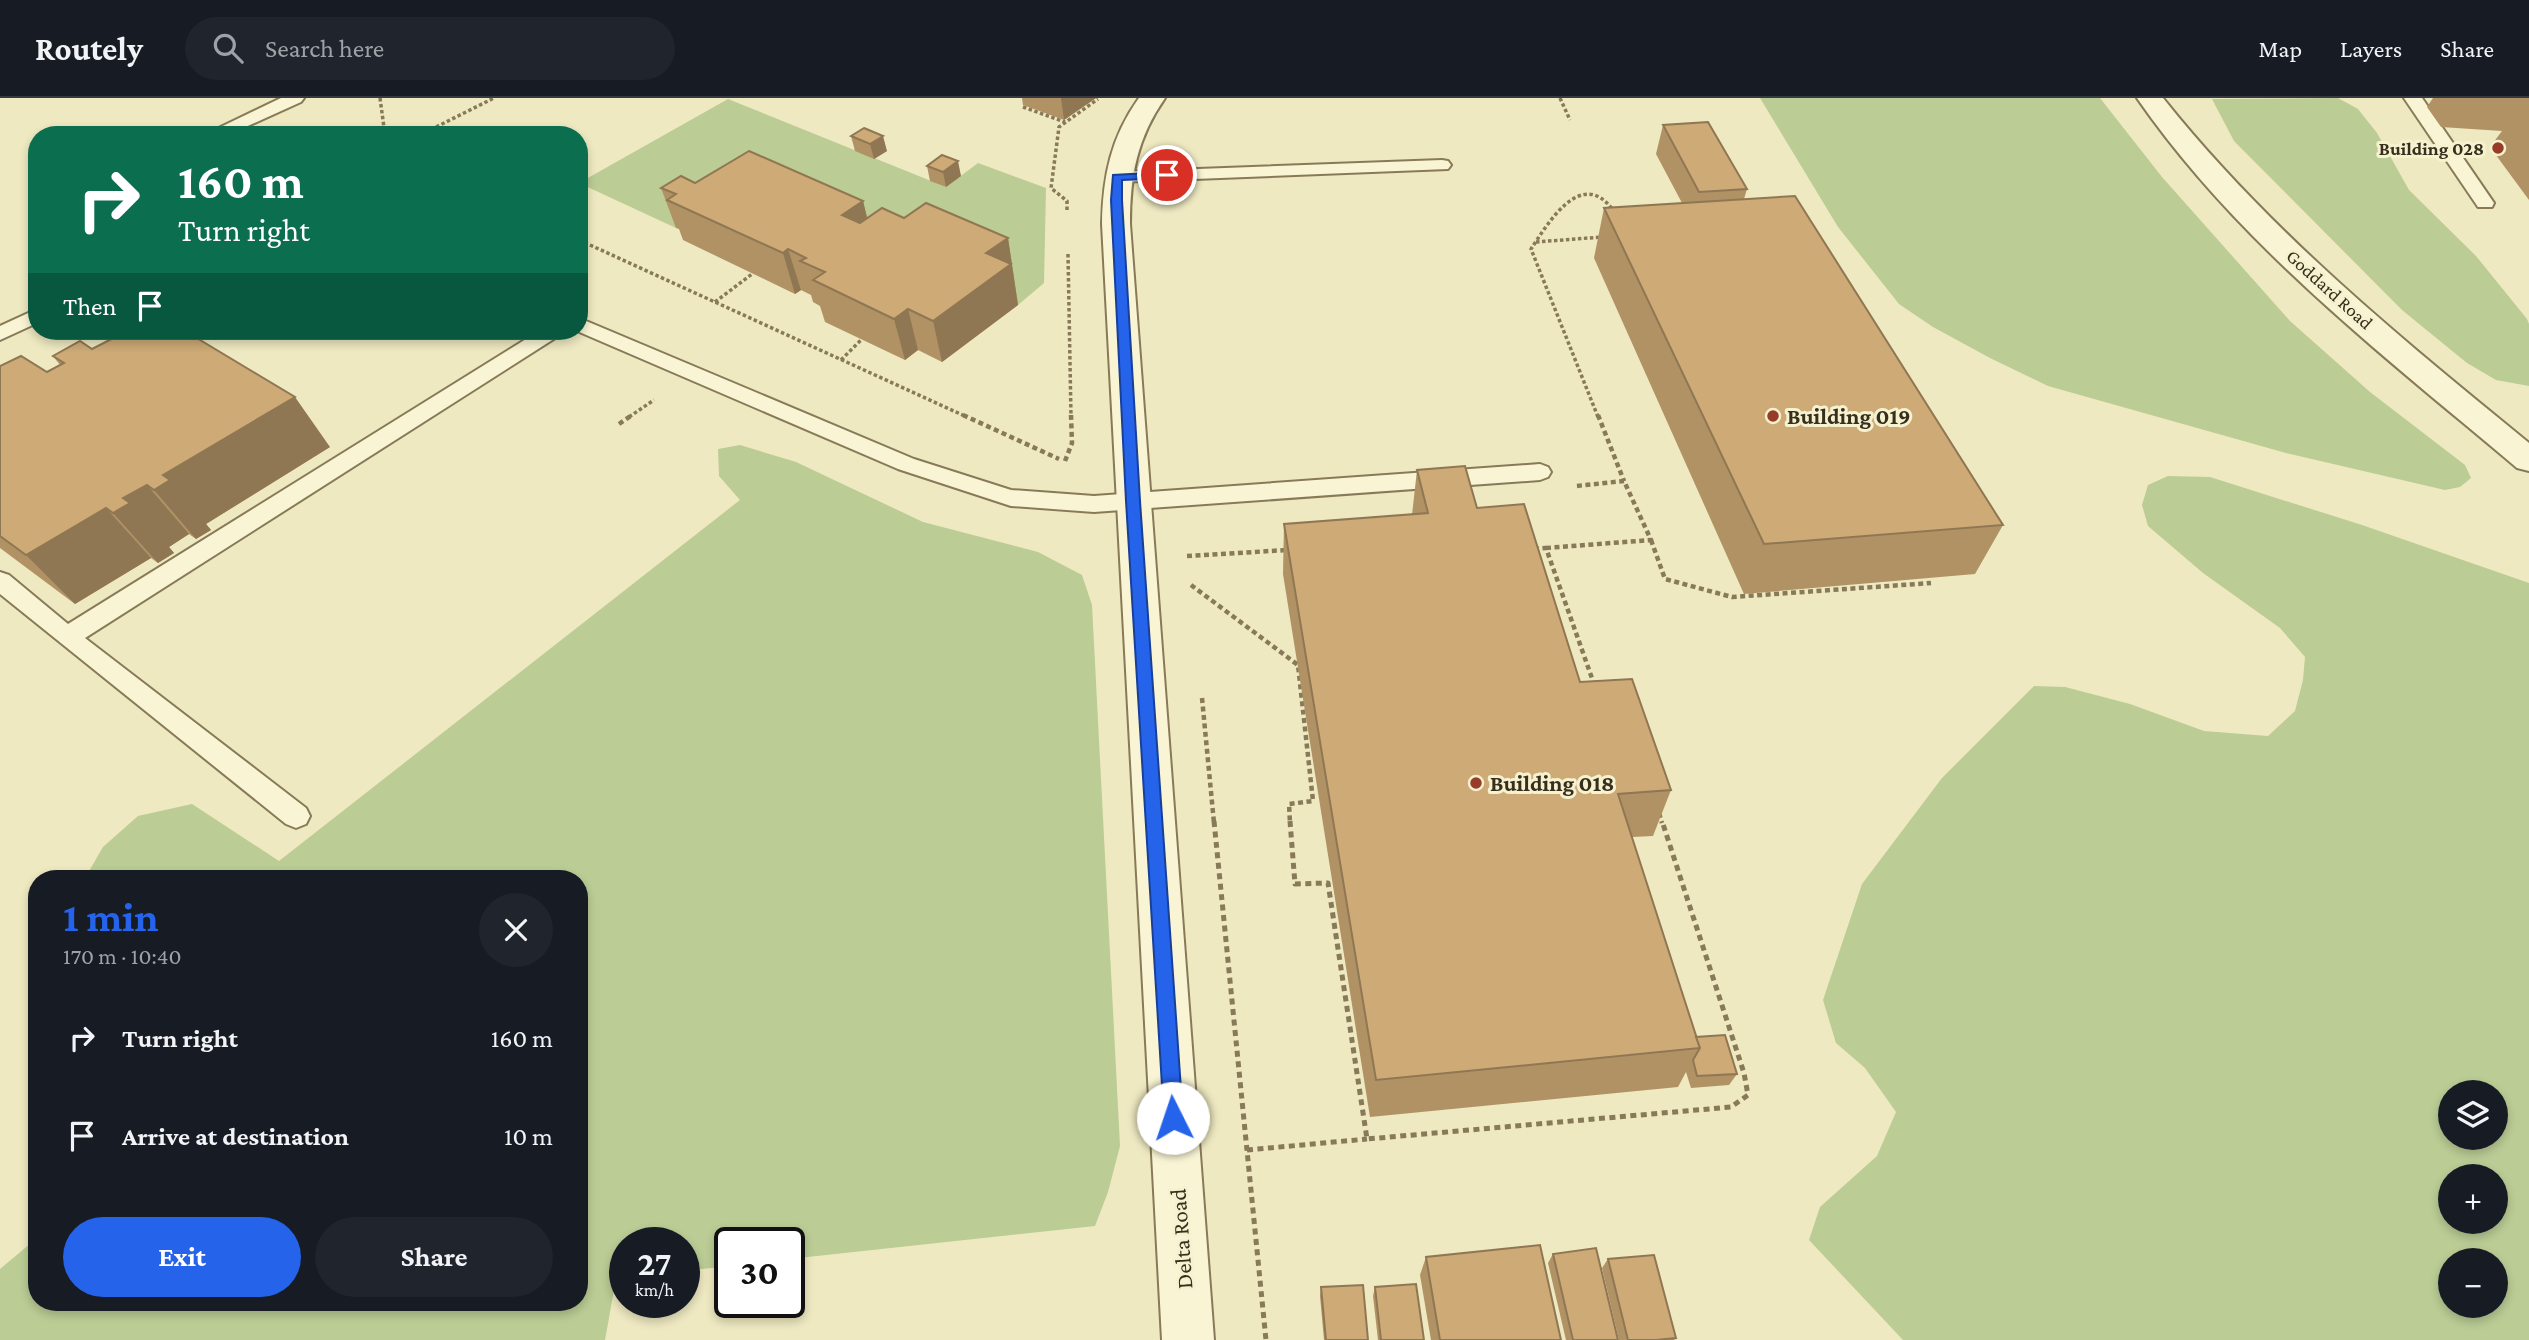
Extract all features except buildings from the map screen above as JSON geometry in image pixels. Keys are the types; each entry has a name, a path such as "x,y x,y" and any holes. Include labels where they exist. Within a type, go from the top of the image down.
{"street":[{"name":"Delta Road","path":"1153,98 1126,140 1116,177 1116,224 1188,1340"},
{"name":"Goddard Road","path":"2150,98 2180,140 2288,251 2381,335 2529,460"}],"lane":[{"path":"233,126 295,98"},
{"path":"2413,98 2485,203"},
{"path":"1116,177 1442,165"},
{"path":"0,334 28,320"},
{"path":"588,328 906,464 1012,498 1094,504 1540,472"},
{"path":"67,638 538,340"},
{"path":"0,581 67,638 296,816"}],"path":[{"path":"380,98 383,126"},
{"path":"438,126 494,98"},
{"path":"1067,215 1067,201 1051,188 1059,127 1100,98"},
{"path":"1560,98 1570,120"},
{"path":"1023,107 1066,123"},
{"path":"1615,216 1610,206 1601,199 1590,195 1576,196 1565,202 1531,250 1665,579 1732,597 1931,583"},
{"path":"1536,242 1612,236"},
{"path":"1065,461 1072,443 1068,242"},
{"path":"715,302 752,274"},
{"path":"841,360 862,339"},
{"path":"619,424 657,398"},
{"path":"1571,486 1624,481"},
{"path":"1533,549 1650,540"},
{"path":"1185,543 1188,565"},
{"path":"1546,548 1594,686"},
{"path":"1187,556 1296,549"},
{"path":"1189,575 1192,598"},
{"path":"1190,584 1298,664 1313,801 1289,804 1295,884 1328,883 1367,1139"},
{"path":"1201,695 1266,1340"},
{"path":"1247,1150 1731,1107 1748,1095 1744,1073 1658,811"}],"green space":[{"path":"1760,98 2100,98 2162,177 2290,321 2370,392 2465,465 2471,478 2460,487 2445,490 2286,453 2048,386 1990,358 1933,327 1899,304 1838,227"},
{"path":"2338,98 2358,109 2377,133 2409,190 2476,256 2527,319 2529,386 2496,380 2467,363 2402,310 2234,141 2212,99"},
{"path":"728,99 946,187 978,163 1046,188 1044,283 1018,305 993,294 696,217 676,228 588,187 588,178"},
{"path":"740,445 796,462 923,522 1038,552 1082,575 1092,605 1120,1146 1108,1192 1095,1226 805,1257 805,1227 714,1227 714,1268 700,1269 700,1227 609,1227 609,1318 605,1340 0,1340 0,1269 28,1246 28,1311 588,1311 588,870 90,870 103,847 138,816 192,804 279,861 740,500 719,476 718,449"},
{"path":"2168,476 2210,477 2362,525 2529,583 2529,1340 1903,1340 1809,1240 1820,1207 1877,1156 1896,1112 1865,1068 1836,1043 1823,1000 1862,884 1942,778 2034,686 2065,687 2130,704 2204,731 2268,736 2295,711 2303,680 2305,657 2280,628 2203,573 2148,526 2142,505 2148,485"}],"place":[{"name":"Building 028","path":"2498,148"},
{"name":"Building 019","path":"1773,416"},
{"name":"Building 018","path":"1476,783"}],"route":[{"path":"1167,175 1116,177 1116,224 1173,1118"}]}
